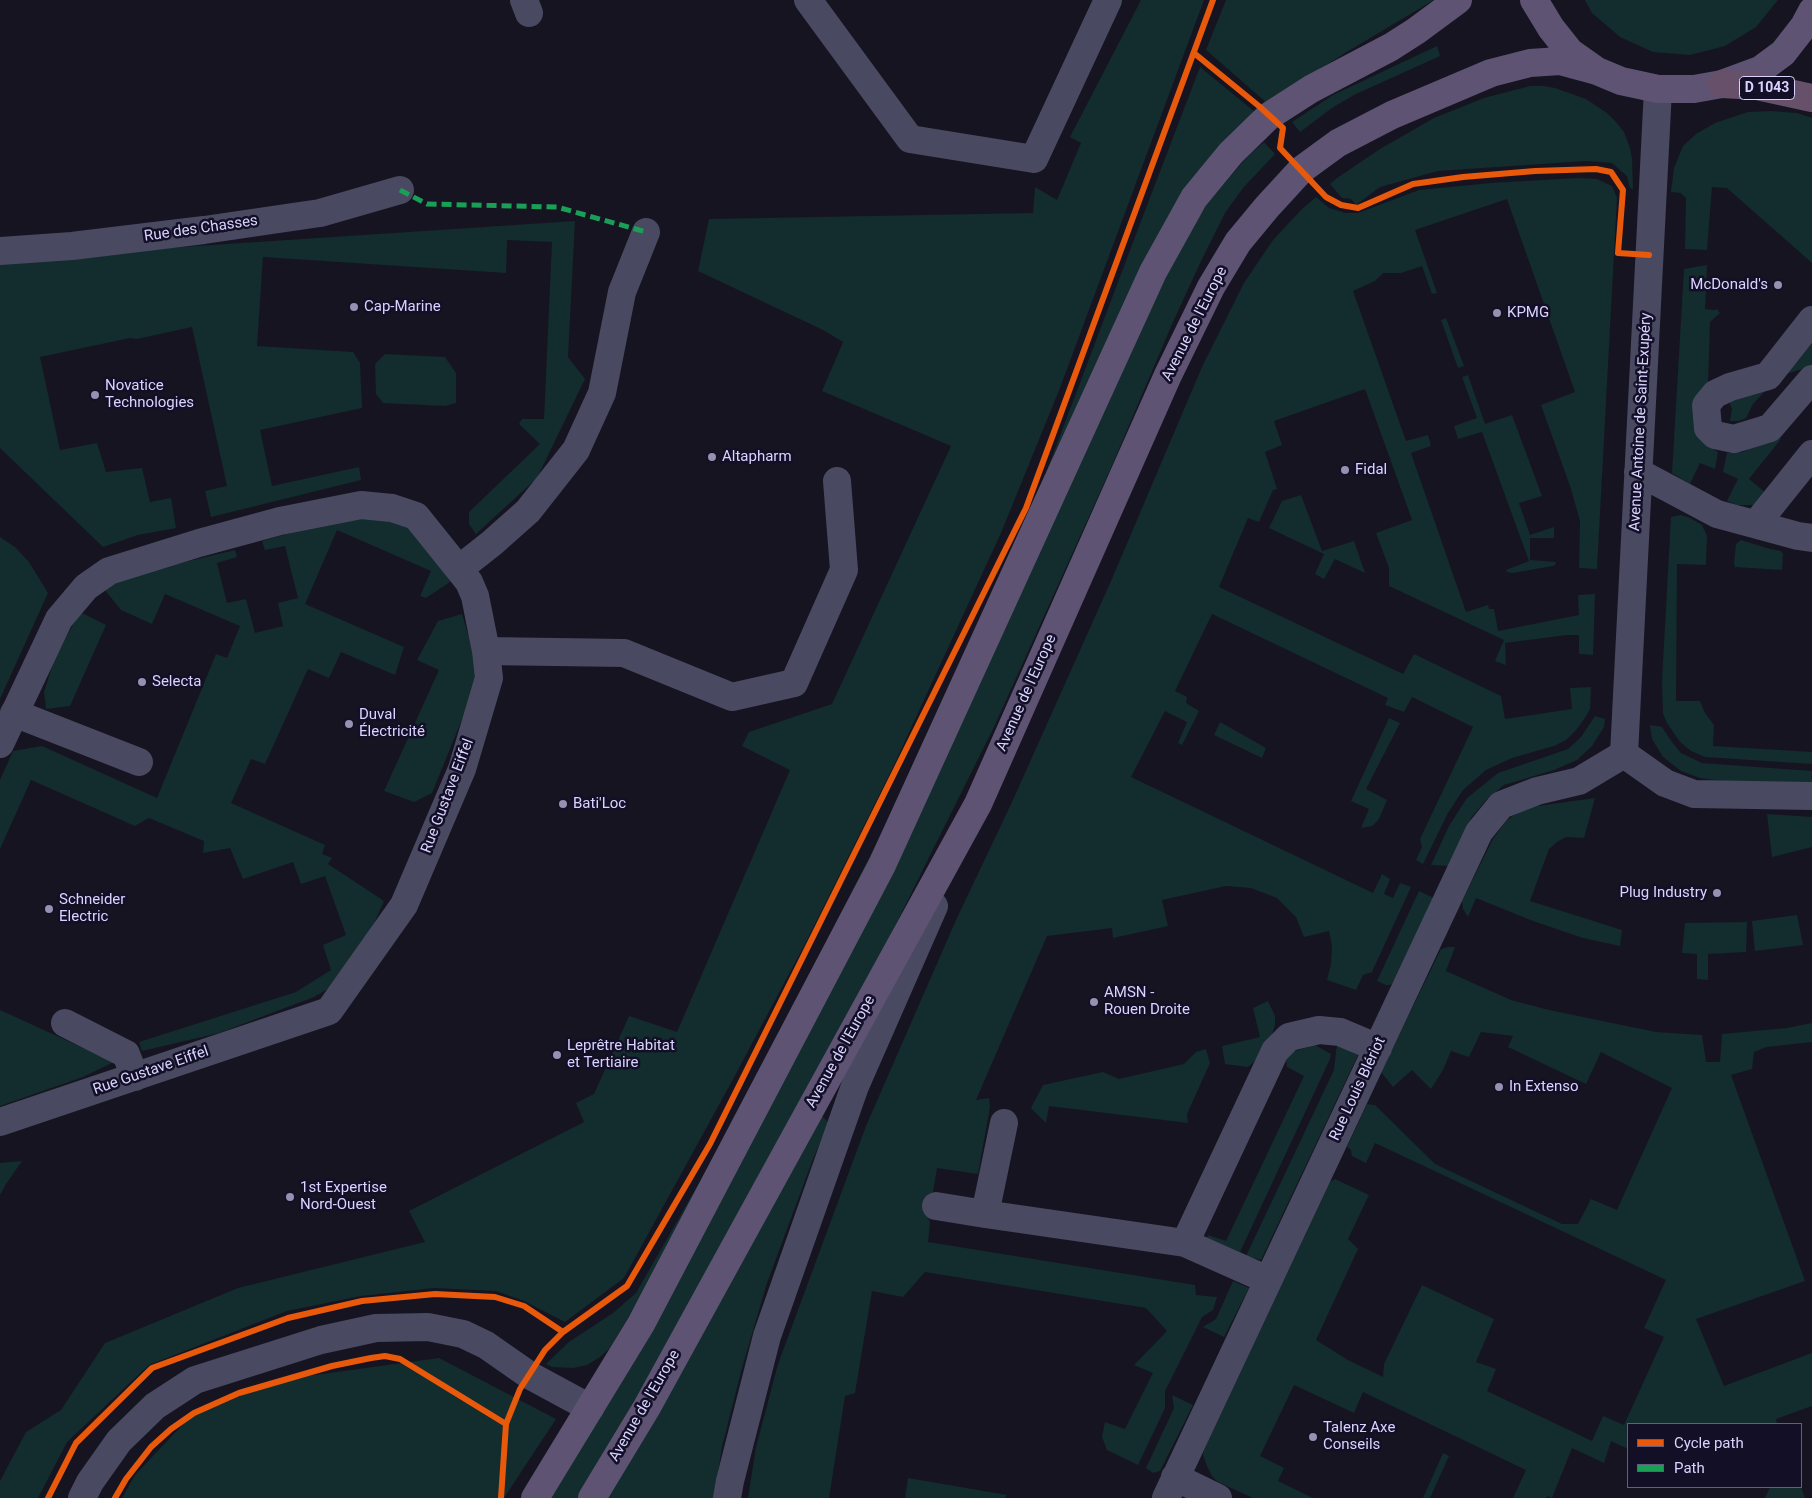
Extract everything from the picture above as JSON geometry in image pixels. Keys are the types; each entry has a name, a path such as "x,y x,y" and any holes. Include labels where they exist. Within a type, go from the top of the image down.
{"highway":[{"name":"D 1043","path":"1722,84 1757,86 1812,98"}],"main road":[{"path":"535,1498 641,1324 882,865 1153,272 1194,198 1230,153 1269,116 1310,89 1391,47 1458,0"},
{"path":"1534,0 1551,28 1570,52 1597,71 1633,85 1658,89 1694,89 1722,84 1760,70 1783,53 1804,26 1812,11"},
{"name":"Avenue de l'Europe","path":"592,1498 647,1407 978,804 1168,375 1211,287 1238,242 1301,170 1338,143 1392,115 1491,73 1530,63 1560,61 1597,71"}],"street":[{"path":"808,0 910,139 1034,159 1108,0"},
{"name":"Avenue Antoine de Saint-Exupéry","path":"1624,754 1658,89"},
{"name":"Rue des Chasses","path":"0,251 72,246 204,230 320,213 400,190"},
{"path":"458,569 492,543 528,511 576,450 602,393 622,292 646,232"},
{"path":"1812,320 1768,376 1730,387 1714,394 1706,404 1708,428 1715,435 1734,439 1770,428 1812,379"},
{"path":"1756,524 1812,454"},
{"path":"1638,472 1717,514 1812,538"},
{"path":"486,651 624,653 732,697 794,683 844,570 838,481"},
{"name":"Rue Gustave Eiffel","path":"0,744 59,619 86,587 109,571 280,521 361,505 392,508 416,516 468,582 475,596 486,651 489,678 462,769 404,905 328,1011 0,1122"},
{"path":"14,713 139,762"},
{"path":"1624,754 1665,783 1694,794 1812,796"},
{"name":"Rue Louis Blériot","path":"1170,1488 1479,832 1501,805 1537,791 1578,781 1624,754"},
{"path":"727,1498 767,1336 855,1086 978,804"},
{"path":"65,1023 126,1054 134,1076"},
{"path":"1185,1244 1275,1051 1288,1037 1319,1030 1340,1032 1378,1048"},
{"path":"985,1214 1004,1123"},
{"path":"936,1206 1185,1244 1268,1280"},
{"path":"82,1498 90,1482 119,1441 155,1406 195,1380 321,1340 376,1328 428,1327 462,1334 486,1345 529,1374 590,1408"},
{"path":"1170,1488 1218,1498"}],"green space":[{"path":"1141,0 1204,0 1060,388 1001,533 894,765 805,944 624,1278 565,1322 524,1301 496,1291 434,1288 361,1296 287,1311 149,1365 67,1442 38,1498 0,1498 0,1481 26,1432 61,1410 105,1343 238,1288 425,1242 409,1211 584,1122 576,1103 594,1094 629,1016 677,1032 790,770 742,746 749,732 832,704 951,446 822,391 843,342 823,330 698,271 709,219 1033,213 1035,187 1057,200 1081,143 1070,137"},
{"path":"1226,0 1434,0 1345,53 1267,103 1206,50"},
{"path":"1585,0 1778,0 1756,27 1725,46 1690,55 1653,52 1620,37 1592,13"},
{"path":"1437,46 1440,56 1354,95 1332,108 1300,132 1292,122 1333,95"},
{"path":"1200,67 1255,112 1212,157 873,863 641,1296 610,1348 600,1357 587,1365 573,1368 552,1367 546,1364 569,1342 613,1313 636,1293 736,1118 898,801 1024,527"},
{"path":"1530,86 1555,88 1586,99 1607,113 1616,122 1624,132 1630,148 1633,189 1630,188 1627,176 1612,163 1586,161 1438,171 1380,187 1356,205 1351,199 1342,198 1330,184 1380,149 1434,118 1484,98"},
{"path":"1748,112 1797,113 1812,118 1812,263 1727,188 1712,187 1707,250 1685,249 1686,198 1681,193 1671,192 1674,168 1683,146 1696,134 1715,123"},
{"path":"1264,142 1275,154 1243,188 1225,213 1202,259 1110,470 994,727 883,950 583,1498 544,1498 1064,492 1182,243 1207,204 1248,156"},
{"path":"1578,178 1597,179 1612,186 1617,198 1597,569 1579,568 1580,521 1570,486 1541,405 1575,392 1507,199 1415,230 1437,293 1432,294 1422,266 1401,273 1383,273 1375,281 1353,291 1406,441 1428,435 1431,446 1411,453 1466,612 1488,605 1489,609 1494,609 1498,631 1579,615 1578,595 1595,594 1593,655 1579,654 1579,635 1567,635 1505,643 1506,665 1495,661 1504,640 1389,586 1389,568 1376,533 1412,520 1365,389 1274,421 1282,445 1265,452 1277,489 1273,490 1259,522 1248,518 1219,587 1403,674 1414,654 1501,696 1505,719 1572,709 1570,688 1591,687 1590,709 1585,718 1566,740 1554,746 1512,758 1486,770 1463,790 1448,813 1423,864 1416,860 1422,847 1420,839 1473,727 1412,697 1404,712 1385,705 1388,698 1212,614 1175,691 1187,697 1186,703 1199,711 1182,745 1178,743 1187,722 1165,711 1131,777 1373,893 1382,874 1390,879 1384,894 1393,898 1400,883 1411,887 1372,972 1363,975 1356,990 1327,980 1331,964 1332,946 1329,931 1304,937 1296,917 1277,898 1251,888 1226,886 1162,900 1168,926 1113,938 1112,928 1047,936 976,1100 989,1098 990,1107 978,1174 937,1168 933,1192 924,1205 930,1222 928,1242 1195,1285 1196,1295 1217,1297 1213,1310 1202,1317 1165,1391 1165,1408 1138,1465 1107,1450 1102,1437 1105,1422 1125,1429 1153,1373 1134,1365 1167,1331 1146,1308 925,1272 903,1297 872,1291 855,1393 845,1396 829,1498 748,1498 756,1447 778,1364 866,1126 956,920 1012,802 1111,581 1202,367 1244,283 1273,240 1316,197 1329,208 1346,213 1358,213 1419,190 1491,183"},
{"path":"575,221 568,357 585,379 537,478 476,534 469,524 469,512 540,444 519,424 522,419 544,419 552,242 507,240 506,273 263,257 257,346 353,352 360,363 362,408 260,430 272,486 359,467 361,480 211,517 205,491 227,486 192,327 40,357 60,450 97,443 106,472 142,468 150,502 171,498 176,528 138,535 103,547 0,448 0,259"},
{"path":"1707,265 1705,309 1717,309 1720,313 1710,322 1708,385 1710,447 1718,452 1715,469 1700,463 1690,484 1672,473 1684,269"},
{"path":"1446,318 1464,366 1458,368 1441,320"},
{"path":"1812,339 1812,366 1786,374"},
{"path":"385,354 445,357 456,373 456,403 445,406 383,403 376,394 375,364"},
{"path":"1468,375 1485,424 1512,415 1542,496 1519,503 1530,535 1554,527 1554,538 1530,538 1530,560 1556,562 1553,566 1513,573 1506,570 1529,561 1482,432 1458,439 1454,426 1477,418 1462,377"},
{"path":"1770,386 1753,404 1746,418 1739,421 1730,421 1732,409 1728,399"},
{"path":"1774,433 1781,439 1749,479 1767,494 1754,505 1737,505 1727,501 1738,479 1723,472 1727,453 1743,452"},
{"path":"1301,495 1322,551 1354,541 1365,573 1335,559 1324,579 1315,574 1324,554 1269,528 1282,501"},
{"path":"367,514 405,524 434,547 450,582 426,598 420,596 431,571 337,530 305,604 404,647 395,675 341,652 329,678 308,669 265,764 251,759 231,803 325,845 322,854 332,858 328,864 384,901 360,955 340,982 314,997 219,1033 142,1051 139,1042 296,992 331,970 323,945 346,935 325,876 301,884 293,862 243,879 230,848 203,853 204,841 149,818 135,826 31,780 0,849 0,780 13,751 42,746 157,798 216,654 227,658 240,626 165,594 152,624 121,610 104,589 130,575 235,550 237,557 217,563 227,603 246,599 255,633 283,626 278,603 298,598 285,546 265,550 262,541 343,518"},
{"path":"1681,515 1702,525 1707,536 1706,565 1677,564 1676,701 1700,701 1705,713 1714,725 1713,746 1812,752 1812,764 1705,757 1691,751 1680,742 1667,723 1663,714 1662,680 1671,517"},
{"path":"0,537 15,547 29,562 48,593 0,699"},
{"path":"1741,540 1781,551 1783,554 1782,570 1735,567 1736,544"},
{"path":"80,612 106,625 70,706 46,709 44,692 55,657"},
{"path":"462,614 476,660 474,690 432,793 414,802 384,791 439,670 417,660 438,621"},
{"path":"1595,716 1605,719 1604,727 1592,746 1577,760 1554,770 1504,785 1486,800 1471,818 1448,866 1431,865 1449,826 1467,798 1498,773 1568,749 1581,737"},
{"path":"1389,718 1400,723 1366,789 1387,800 1379,819 1372,826 1361,828 1369,809 1351,801"},
{"path":"1220,722 1266,748 1262,758 1214,735"},
{"path":"1650,725 1662,727 1681,753 1702,763 1812,771 1812,786 1724,781 1700,778 1681,771 1663,757 1652,739"},
{"path":"1595,798 1584,838 1566,837 1549,849 1530,901 1622,930 1620,946 1583,938 1533,921 1476,898 1468,917 1463,909 1462,901 1493,839 1506,821 1523,808"},
{"path":"1767,814 1812,817 1812,847 1772,857"},
{"path":"1419,891 1434,898 1393,982 1390,985 1386,985 1377,981"},
{"path":"1797,915 1803,945 1755,951 1752,921"},
{"path":"1747,922 1746,952 1708,954 1708,980 1697,979 1697,954 1682,953 1685,923"},
{"path":"1455,947 1446,971 1511,1000 1549,1010 1656,1032 1702,1035 1706,1062 1720,1062 1722,1034 1787,1028 1812,1023 1812,1042 1766,1047 1754,1052 1752,1069 1731,1075 1805,1281 1696,1319 1724,1386 1812,1353 1812,1406 1776,1419 1777,1423 1627,1423 1627,1449 1611,1441 1604,1463 1572,1448 1552,1498 1547,1496 1546,1498 1513,1498 1526,1470 1363,1392 1354,1413 1294,1385 1260,1456 1284,1468 1278,1481 1313,1498 1253,1498 1218,1482 1212,1476 1203,1455 1204,1450 1330,1182 1335,1179 1369,1195 1348,1239 1358,1249 1316,1340 1348,1360 1383,1377 1384,1364 1422,1285 1494,1319 1476,1362 1496,1369 1487,1391 1592,1441 1603,1416 1624,1425 1664,1337 1644,1328 1666,1280 1375,1143 1366,1163 1352,1156 1351,1150 1347,1147 1367,1104 1375,1105 1435,1164 1562,1224 1578,1224 1591,1199 1617,1210 1672,1088 1601,1052 1586,1084 1508,1047 1513,1036 1481,1032 1469,1057 1451,1051 1443,1070 1431,1089 1412,1070 1393,1087 1381,1072 1441,949"},
{"path":"1268,1001 1275,1016 1275,1025 1270,1041 1262,1055 1248,1067 1225,1064 1222,1046 1260,1037 1253,1008"},
{"path":"0,1010 114,1062 83,1077 0,1106"},
{"path":"1337,1044 1358,1055 1261,1260 1246,1256 1334,1070"},
{"path":"1315,1045 1331,1054 1330,1059 1240,1252 1207,1238 1208,1235 1226,1241 1304,1076 1287,1067 1286,1059 1292,1052"},
{"path":"1206,1049 1210,1063 1187,1114 1188,1123 1049,1106 1046,1123 1031,1108 1043,1085 1103,1072 1119,1079 1184,1064 1196,1052"},
{"path":"817,1117 823,1117 829,1123 813,1159 767,1283 742,1368 722,1447 714,1498 603,1498"},
{"path":"22,1161 6,1184 0,1195 0,1163"},
{"path":"1233,1281 1249,1288 1224,1337 1203,1327 1216,1319"},
{"path":"439,1358 556,1419 504,1498 122,1498 135,1475 189,1418 278,1380"},
{"path":"1172,1395 1193,1405 1160,1471 1153,1473 1146,1468 1174,1408"},
{"path":"1443,1453 1449,1456 1430,1498 1423,1498"},
{"path":"908,1478 1007,1495 1005,1498 905,1498"},
{"path":"1770,1488 1801,1488 1805,1498 1765,1498"}],"marked path":[{"path":"400,190 427,204 557,207 646,232"}],"cycle path":[{"path":"501,1498 506,1424 520,1389 545,1350 563,1332 627,1286 710,1144 1026,508 1213,0"},
{"path":"1194,53 1283,128 1280,148 1326,197 1341,205 1358,208 1413,184 1463,177 1535,171 1596,169 1611,172 1623,190 1618,253 1649,255"},
{"path":"48,1498 76,1443 152,1368 288,1318 362,1301 435,1294 495,1297 524,1306 563,1332"},
{"path":"115,1498 126,1479 151,1447 171,1429 194,1413 239,1393 332,1366 371,1358 385,1356 400,1359 506,1424"}],"place":[{"name":"McDonald's","path":"1778,285"},
{"name":"Cap-Marine","path":"354,307"},
{"name":"KPMG","path":"1497,313"},
{"name":"Novatice Technologies","path":"95,395"},
{"name":"Altapharm","path":"712,457"},
{"name":"Fidal","path":"1345,470"},
{"name":"Selecta","path":"142,682"},
{"name":"Duval Électricité","path":"349,724"},
{"name":"Bati'Loc","path":"563,804"},
{"name":"Plug Industry","path":"1717,893"},
{"name":"Schneider Electric","path":"49,909"},
{"name":"AMSN - Rouen Droite","path":"1094,1002"},
{"name":"Leprêtre Habitat et Tertiaire","path":"557,1055"},
{"name":"In Extenso","path":"1499,1087"},
{"name":"1st Expertise Nord-Ouest","path":"290,1197"},
{"name":"Talenz Axe Conseils","path":"1313,1437"}]}
